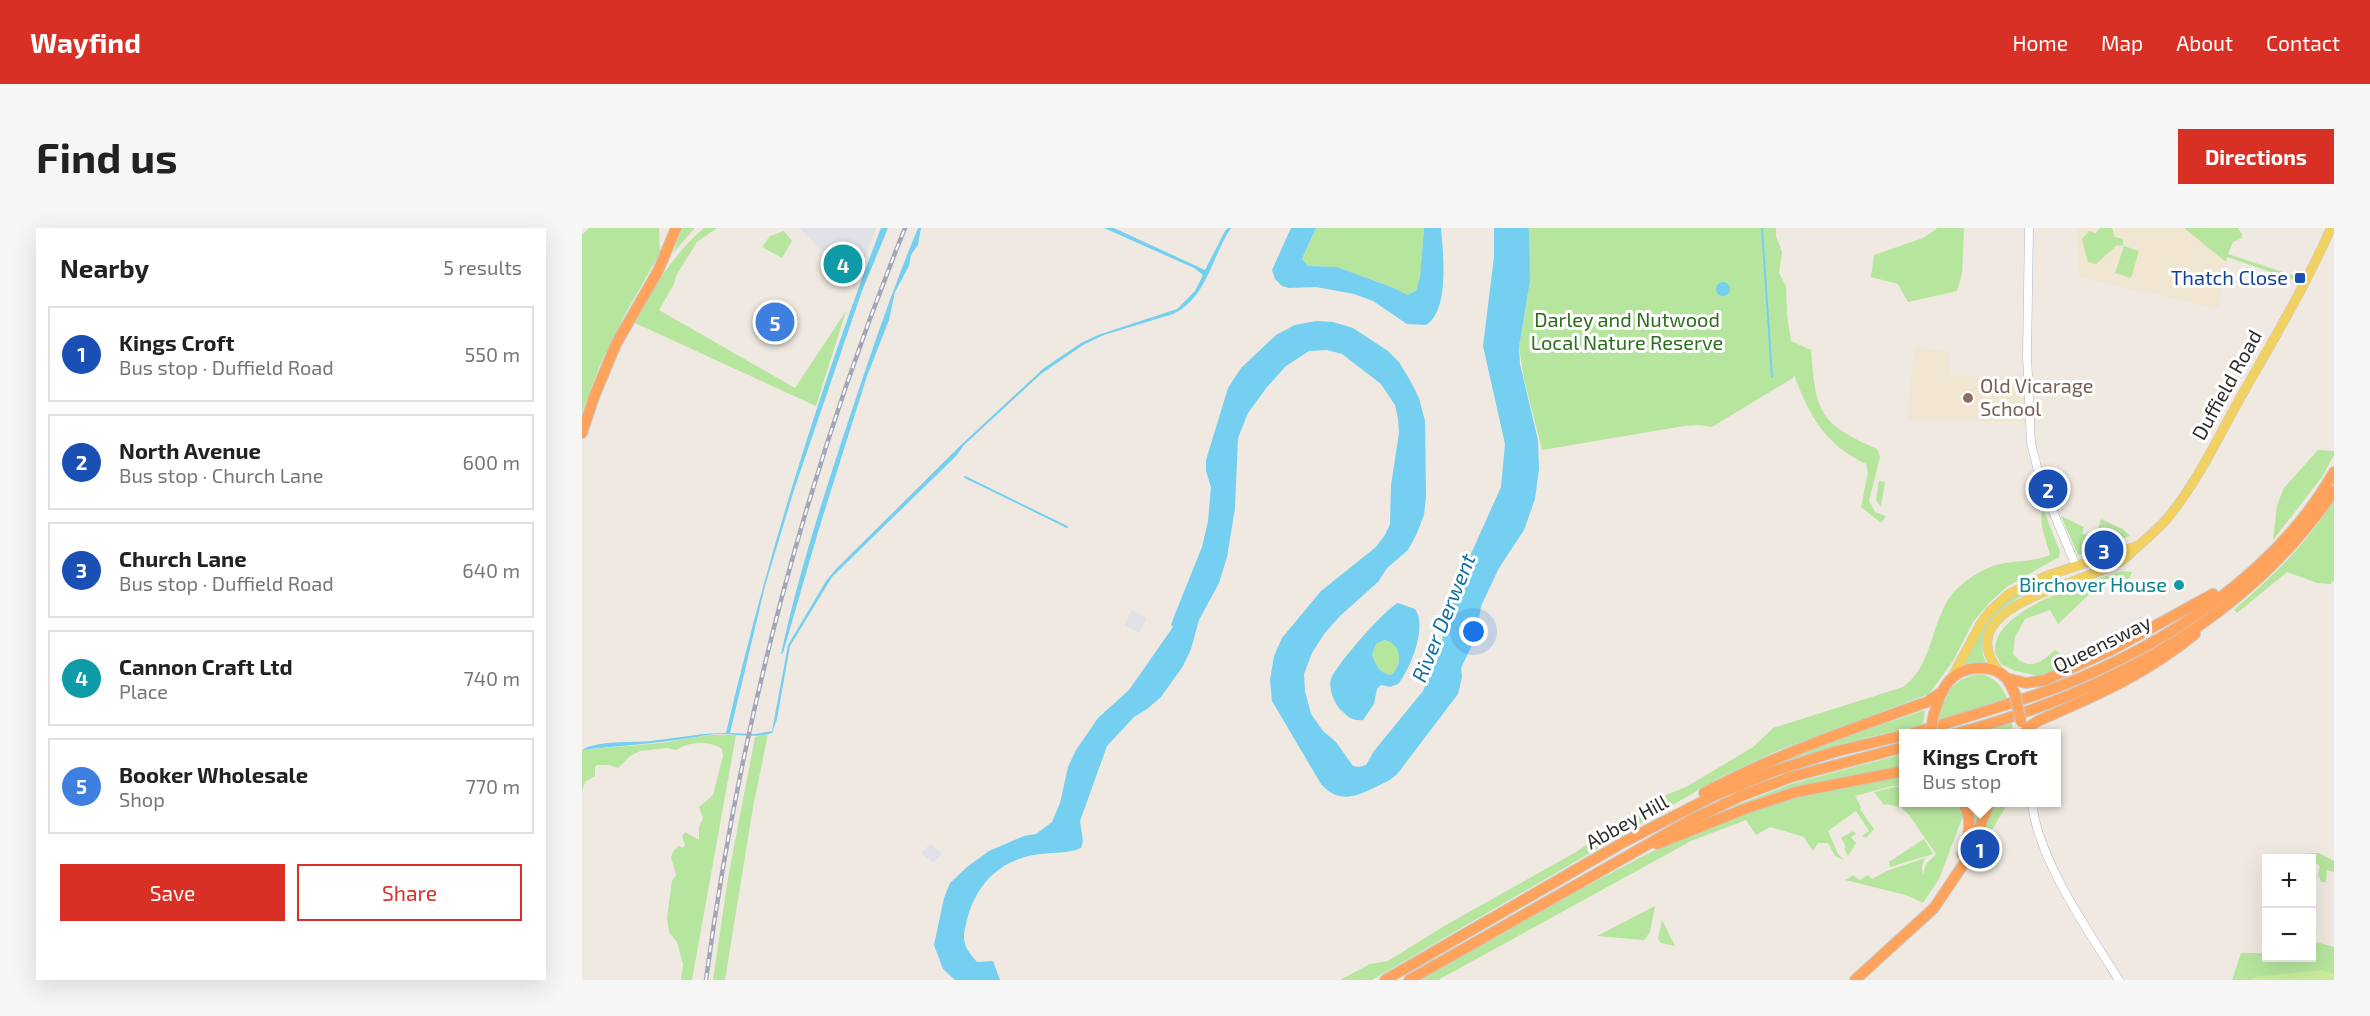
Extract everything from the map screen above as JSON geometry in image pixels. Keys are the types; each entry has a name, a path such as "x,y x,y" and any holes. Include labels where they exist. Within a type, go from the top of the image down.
{"highway":[{"path":"666,228 668,243"},
{"path":"582,433 602,375 631,314 658,271 676,228"},
{"name":"Queensway","path":"1927,729 2061,686 2120,658 2182,623 2248,575 2290,532 2334,472"},
{"name":"Queensway","path":"1970,729 2019,715 2089,687 2157,652 2225,608 2292,547 2334,491"},
{"path":"1931,729 1942,692 1951,679 1970,669 1988,669 2022,683 2036,682 2082,665 2248,575"},
{"path":"2024,729 2113,688 2146,670 2176,650 2225,608"},
{"path":"2003,676 2015,694 2022,729"},
{"path":"1624,842 1689,801 1740,774 1844,732 1927,702 1942,692"},
{"name":"Abbey Hill","path":"1385,980 1624,842 1715,795 1774,771 1834,752 1899,736"},
{"name":"Abbey Hill","path":"1409,980 1680,825 1741,796 1791,777 1899,748"},
{"path":"1623,858 1747,808 1796,792 1899,772"},
{"path":"1956,874 1969,831 1969,817 1964,807"},
{"path":"1855,980 1924,919 1946,891 1965,862 1988,807"}],"main road":[{"name":"Duffield Road","path":"2003,676 1992,664 1987,649 1994,625 2007,611 2027,599 2122,560 2153,533 2172,512 2210,453 2331,228"},
{"name":"Duffield Road","path":"1951,679 1981,623 2000,601 2029,583 2137,546"}],"street":[{"path":"2029,228 2026,356 2031,442 2041,483 2076,566 2072,580"},
{"path":"2076,566 2092,573"},
{"path":"2033,807 2036,829 2048,856 2078,915 2119,980"}],"shaded area":[{"path":"799,228 876,228 855,284"},
{"path":"2077,228 2184,228 2226,262 2218,309 2079,277"},
{"name":"Old Vicarage School","path":"1914,348 1950,351 1949,376 2027,375 2028,421 1907,420"},
{"path":"1132,610 1147,618 1139,633 1124,625"},
{"path":"931,843 942,854 933,863 921,853"}],"green space":[{"path":"589,228 659,228 660,253 602,360 582,412 582,235"},
{"path":"682,228 695,228 673,253"},
{"path":"704,228 717,228 697,242 677,274 659,310 795,388 846,311 816,406 633,322 673,260"},
{"path":"1316,228 1424,228 1420,277 1416,291 1406,296 1394,288 1337,267 1308,266 1302,260"},
{"name":"Darley and Nutwood Local Nature Reserve","path":"1528,228 1776,228 1776,236 1782,252 1779,273 1786,286 1791,341 1811,350 1815,388 1824,413 1842,431 1877,449 1880,457 1869,501 1875,512 1886,516 1881,523 1861,507 1868,473 1866,464 1840,448 1820,427 1794,375 1793,378 1712,427 1684,426 1542,450 1524,379 1519,347 1530,281"},
{"path":"1938,228 1964,228 1962,273 1957,291 1908,302 1898,284 1871,277 1874,255 1923,238"},
{"path":"2100,228 2112,228 2115,237 2123,239 2123,246 2117,245 2096,264 2088,262 2082,239 2089,231 2096,233"},
{"path":"2184,228 2238,228 2242,238 2233,242 2228,254 2295,276 2294,280 2227,257 2226,262"},
{"path":"784,231 792,241 782,258 762,247 770,236"},
{"path":"2124,246 2139,251 2131,278 2115,273"},
{"path":"2318,450 2334,451 2334,455 2322,477 2273,540 2277,505 2284,488"},
{"path":"1879,481 1885,482 1881,507 1876,500"},
{"path":"2334,500 2334,580 2331,584 2317,583 2287,572 2237,613 2234,610 2288,559"},
{"path":"2044,511 2060,552 2059,557 2008,586 1990,602 1973,622 1953,661 1929,694 1779,750 1719,778 1372,980 1340,980 1370,964 1388,961 1446,925 1576,852 1649,802 1686,787 1753,747 1773,728 1903,687 1922,665 1943,610 1959,587 1978,573 1995,565 2050,555 2042,527 2041,513"},
{"path":"2061,516 2084,527 2082,534 2096,536 2101,519 2123,529 2130,536 2078,555"},
{"path":"2124,571 2132,572 2125,588 2110,581 2100,584 2058,624 2050,610 2025,619 2015,637 2013,654 2024,663 2035,664 2055,650 2068,659 2091,649 2113,634 2116,643 2041,676 2015,671 2001,664 1995,651 1998,636 2009,622 2026,610 2068,589"},
{"path":"2062,575 2058,580 2030,592 2002,609 1992,620 1985,633 1982,647 1986,663 1973,663 1962,667 1986,623 2002,604 2022,590"},
{"path":"1386,640 1395,646 1399,656 1398,666 1391,675 1381,671 1372,655 1376,644"},
{"path":"1981,674 1998,683 2008,701 1939,720 1951,688 1963,679"},
{"path":"1925,710 1923,725 1865,738 1776,766 1810,749"},
{"path":"2012,722 2012,729 1990,729"},
{"path":"768,734 753,807 725,980 713,980 728,878 755,737"},
{"path":"709,735 736,735 692,980 681,980 683,964 677,942 669,932 667,918 672,881 676,875 671,857 674,850 679,846 683,848 685,845 682,837 685,832 699,840 699,827 703,818 699,807 713,795 723,756 722,749 700,743 687,745 677,750 667,748 640,751 630,756 618,768 597,765 595,776 585,782 582,791 582,750 661,743"},
{"path":"1899,755 1899,768 1811,785 1733,810 1734,806 1791,784"},
{"path":"1899,777 1899,786 1855,796 1860,809 1874,829 1866,838 1862,836 1869,831 1856,811 1828,831 1838,854 1844,860 1835,856 1828,843 1818,843 1813,851 1804,837 1770,827 1756,835 1746,820 1691,841 1438,980 1416,980 1512,925 1651,852 1709,826 1798,795"},
{"path":"1899,787 1899,807 1958,807 1963,816 1939,879 1923,903 1906,895 1845,880 1853,875 1860,880 1868,875 1872,879 1889,870 1925,858 1922,866 1923,875 1926,864 1936,854 1902,808 1884,805 1874,792"},
{"path":"1967,807 1984,807 1971,838"},
{"path":"1992,807 2006,807 1987,838 1983,836 1986,820"},
{"path":"1853,831 1856,834 1851,837 1856,843 1848,856 1841,838"},
{"path":"1924,839 1933,854 1890,867 1889,862"},
{"path":"2319,853 2334,861 2334,872 2327,870 2326,882 2321,882 2318,874 2320,866 2316,863 2316,854 2306,854"},
{"path":"1655,906 1650,932 1644,940 1597,936"},
{"path":"1662,920 1675,946 1661,943 1658,939"},
{"path":"2316,942 2334,947 2334,980 2232,980 2241,953 2262,953 2262,962 2316,962"},
{"path":"2323,970 2334,974 2334,980 2251,980 2254,977"}],"water":[{"path":"881,228 888,228 862,291 794,490 765,586 730,733 755,734 772,731 788,645 826,581 961,445 1044,368 1081,343 1098,335 1177,309 1195,291 1203,275 1194,268 1104,228 1114,228 1205,270 1225,231 1231,228 1208,276 1194,298 1184,307 1173,314 1104,335 1083,345 1041,374 964,445 956,456 832,577 790,646 777,719 772,733 756,736 715,734 582,750 605,743 726,733 758,605 795,478 836,352"},
{"path":"918,228 921,228 918,245 911,255 909,266 895,292 889,320 867,376 781,654 802,571 835,461 879,330"},
{"path":"1291,228 1316,228 1302,259 1308,266 1337,267 1407,295 1416,291 1420,277 1424,228 1441,228 1442,294 1434,318 1426,325 1407,324 1373,301 1354,294 1316,287 1282,286 1275,279 1272,270"},
{"name":"River Derwent","path":"1494,228 1528,228 1529,233 1530,281 1519,347 1520,364 1538,440 1539,469 1535,499 1524,530 1499,568 1481,606 1476,637 1461,668 1462,677 1458,694 1398,773 1370,790 1349,797 1335,795 1321,784 1272,701 1270,680 1274,656 1282,638 1321,591 1376,547 1390,524 1391,485 1399,433 1395,405 1381,384 1342,354 1327,350 1309,351 1286,366 1248,413 1238,438 1235,508 1227,557 1219,583 1199,620 1191,649 1183,666 1161,697 1134,717 1107,746 1080,821 1083,841 1081,848 1027,856 1015,860 994,873 972,903 964,941 977,962 993,961 1000,980 955,980 943,969 934,945 944,898 950,883 989,851 1024,836 1036,834 1052,822 1060,803 1068,767 1076,750 1098,718 1129,690 1173,627 1171,625 1202,547 1208,521 1211,487 1206,471 1206,460 1228,388 1241,368 1276,335 1295,325 1316,321 1333,322 1353,328 1388,351 1399,362 1411,382 1419,398 1425,421 1426,497 1424,515 1417,533 1408,550 1387,568 1378,582 1340,616 1324,634 1312,653 1304,674 1305,691 1311,714 1323,731 1336,742 1353,766 1359,767 1366,765 1374,751 1423,691 1439,656 1447,615 1461,576 1501,487 1505,444 1483,346 1494,257"},
{"path":"1723,282 1728,284 1730,289 1728,294 1723,296 1718,294 1716,289 1718,284"},
{"path":"1398,603 1415,609 1420,626 1416,648 1408,669 1398,684 1390,687 1381,685 1377,689 1374,704 1363,720 1354,719 1347,716 1337,706 1331,692 1331,679 1351,650","holes":["1385,640 1391,642 1398,650 1399,656 1398,666 1391,675 1381,671 1372,655 1376,644"]}],"waterway":[{"path":"1762,228 1772,377"},
{"path":"965,477 1067,527"}],"railway":[{"path":"706,980 720,883 738,788 758,692 782,598 808,504 838,411 905,228"}],"place":[{"name":"Cannon Craft Ltd","path":"843,264"},
{"name":"Thatch Close","path":"2300,278"},
{"name":"Booker Wholesale","path":"775,322"},
{"name":"Old Vicarage School","path":"1968,398"},
{"name":"North Avenue","path":"2048,489"},
{"name":"Church Lane","path":"2104,550"},
{"name":"Birchover House","path":"2179,585"},
{"name":"Kings Croft","path":"1980,849"}]}
